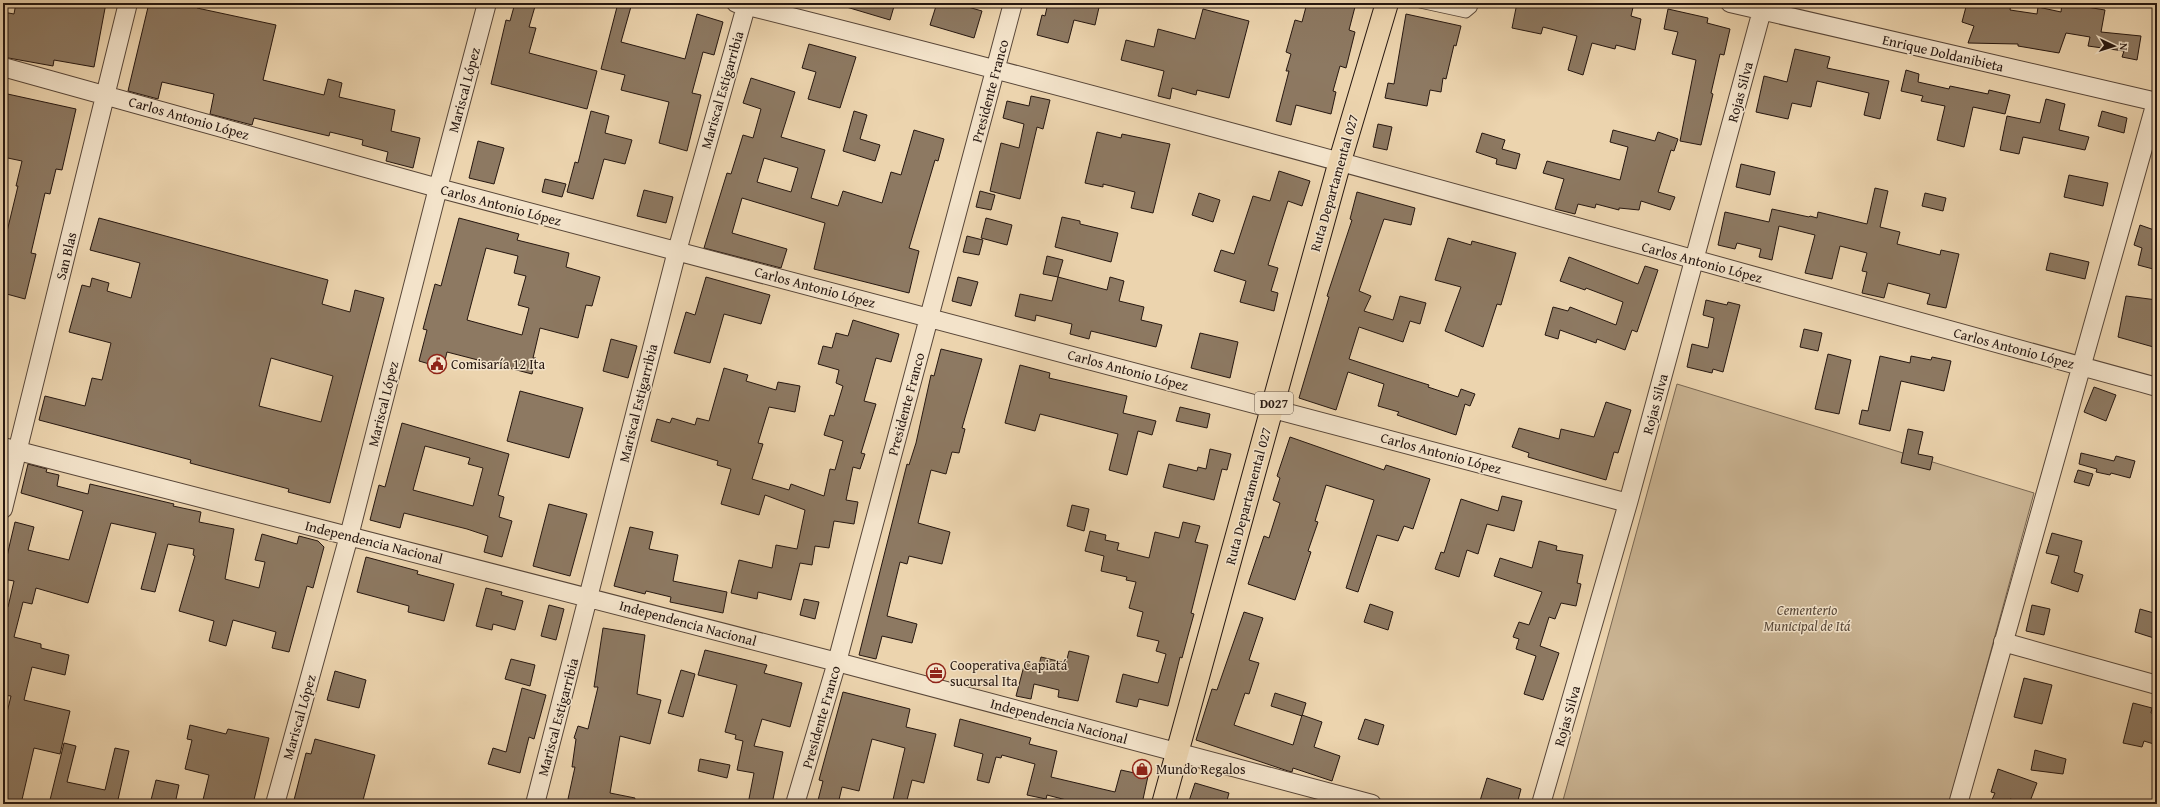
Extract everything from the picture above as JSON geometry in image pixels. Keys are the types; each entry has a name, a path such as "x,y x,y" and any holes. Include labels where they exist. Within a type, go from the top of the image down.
{"main road":[{"name":"Ruta Departamental 027","path":"1163,804 1340,161 1387,3"}],"street":[{"name":"San Blas","path":"3,509 11,449 106,94 128,3"},
{"name":"Mariscal López","path":"275,804 349,536 487,3"},
{"name":"Presidente Franco","path":"795,804 837,662 1013,3"},
{"name":"Enrique Doldanibieta","path":"1730,3 1763,7 2156,102"},
{"name":"Carlos Antonio López","path":"743,4 996,69 1340,161 2157,387"},
{"name":"Mariscal Estigarribia","path":"535,804 677,250 743,4"},
{"name":"Rojas Silva","path":"1541,804 1628,504 1763,7"},
{"name":"Carlos Antonio López","path":"3,67 106,94 438,188 677,250 1628,504"},
{"path":"1958,804 2156,102"},
{"name":"Independencia Nacional","path":"11,449 837,662 1372,804"},
{"path":"2004,642 2157,685"}],"lane":[{"path":"1420,3 1466,13 1472,8 1474,3"}],"green space":[{"name":"Cementerio Municipal de Itá","path":"1677,384 2034,493 1949,804 1562,804"}],"building":[{"path":"16,3 45,3 62,6 63,3 106,3 94,67 54,60 53,66 3,57 3,12 14,14"},
{"path":"149,3 198,3 197,8 276,25 263,80 324,95 328,79 342,83 339,97 395,110 391,131 420,138 413,168 386,161 388,152 362,145 363,140 330,132 329,136 254,118 252,125 210,114 214,94 162,82 158,99 128,91"},
{"path":"515,3 536,3 529,27 536,28 529,53 597,71 587,109 491,84 506,20 510,21"},
{"path":"618,3 632,3 621,42 685,59 697,14 723,22 714,55 703,52 692,93 701,95 687,151 659,143 669,102 621,90 625,75 601,69"},
{"path":"843,3 895,3 890,20 843,6"},
{"path":"937,3 954,3 982,11 974,38 930,25"},
{"path":"1048,3 1100,3 1095,25 1074,20 1068,43 1037,35 1042,15 1045,16"},
{"path":"1307,3 1356,3 1349,30 1355,32 1346,68 1340,66 1333,91 1336,92 1331,114 1296,105 1291,125 1276,121 1289,71 1286,71 1291,54 1286,52 1295,20 1302,22"},
{"path":"1517,3 1634,3 1631,16 1641,19 1635,50 1616,45 1615,49 1592,43 1583,75 1568,70 1577,36 1543,27 1541,34 1512,28"},
{"path":"1967,3 2011,3 2010,10 2037,14 2038,7 2061,12 2062,3 2105,10 2101,32 2141,36 2137,60 2122,57 2124,51 2088,46 2090,37 2066,33 2059,53 2018,46 2018,44 1968,43 1974,26 1962,22"},
{"path":"1203,9 1249,21 1229,98 1197,90 1196,95 1172,88 1170,99 1158,96 1164,71 1121,60 1126,40 1154,47 1158,29 1195,39"},
{"path":"1668,9 1708,18 1707,23 1730,29 1724,55 1720,54 1711,93 1713,94 1701,145 1680,141 1696,60 1672,54 1678,32 1664,29"},
{"path":"1406,14 1461,26 1456,46 1454,45 1446,79 1443,78 1441,92 1430,90 1427,106 1385,98 1388,83 1394,84"},
{"path":"809,44 856,57 840,108 808,99 816,72 802,68"},
{"path":"1795,49 1830,57 1827,68 1889,81 1880,119 1864,115 1869,93 1817,81 1811,107 1792,103 1788,119 1756,112 1764,76 1787,82"},
{"path":"1906,70 1919,74 1918,82 1949,89 1950,86 1988,94 1989,90 2010,95 2005,114 1973,107 1964,147 1937,140 1945,106 1921,101 1923,96 1901,91"},
{"path":"751,78 795,92 781,137 825,150 811,198 838,206 843,191 882,203 891,172 901,175 914,130 944,139 938,161 935,160 909,248 919,251 909,293 814,269 825,223 742,198 732,233 787,249 781,268 704,248 727,173 731,174 743,135 753,138 761,109 743,103","holes":["764,158 798,168 791,192 757,182"]},
{"path":"3,93 76,109 62,170 56,169 50,194 45,193 31,253 36,254 25,299 3,293 3,248 18,186 16,186 22,161 3,157"},
{"path":"1031,96 1050,100 1043,129 1037,127 1020,199 990,191 1001,143 1019,148 1024,124 1003,118 1007,101 1029,106"},
{"path":"2046,99 2065,104 2059,130 2089,137 2085,150 2023,137 2019,154 2000,150 2007,116 2040,123"},
{"path":"591,111 609,116 605,133 632,140 625,164 604,159 593,199 567,192 575,162 578,163"},
{"path":"854,111 867,115 860,139 880,145 875,161 843,151"},
{"path":"2102,111 2127,118 2124,133 2098,126"},
{"path":"1378,124 1392,127 1387,150 1373,147"},
{"path":"1613,130 1655,141 1658,132 1678,139 1674,151 1671,150 1658,192 1675,197 1670,210 1641,201 1639,210 1619,208 1619,210 1596,204 1595,208 1578,204 1575,214 1555,209 1564,179 1543,173 1547,161 1620,180 1628,147 1610,142"},
{"path":"1097,132 1121,138 1122,134 1170,144 1153,213 1131,208 1135,192 1103,184 1103,187 1085,183"},
{"path":"1482,133 1505,140 1502,149 1520,154 1516,169 1496,164 1497,159 1476,152"},
{"path":"478,141 504,148 494,184 469,178"},
{"path":"1741,164 1775,172 1770,195 1736,187"},
{"path":"1279,171 1310,181 1302,206 1288,201 1268,265 1278,268 1271,291 1278,293 1274,311 1240,302 1246,281 1214,271 1221,250 1234,254 1253,196 1270,201"},
{"path":"2069,175 2108,183 2103,206 2064,197"},
{"path":"545,179 566,184 562,197 542,192"},
{"path":"1875,188 1888,191 1880,227 1900,232 1897,244 1940,255 1941,250 1959,254 1946,308 1927,304 1930,294 1888,283 1884,298 1862,293 1867,272 1862,271 1867,253 1840,246 1832,279 1805,273 1815,235 1779,226 1772,260 1759,257 1761,249 1737,243 1735,249 1718,245 1725,212 1769,222 1772,209 1817,218 1818,212 1867,224"},
{"path":"644,190 673,197 666,223 637,216"},
{"path":"980,191 995,195 991,210 976,207"},
{"path":"1357,192 1415,208 1411,225 1384,219 1359,291 1371,296 1364,311 1393,320 1400,296 1426,303 1420,324 1410,321 1403,342 1359,327 1349,359 1429,385 1428,387 1458,397 1461,389 1475,394 1470,406 1465,404 1456,435 1397,415 1399,412 1378,406 1384,384 1348,372 1336,410 1299,398 1329,297 1327,296 1352,220 1350,219"},
{"path":"1199,193 1220,200 1213,222 1192,215"},
{"path":"1925,193 1946,198 1943,211 1922,206"},
{"path":"1062,217 1080,221 1080,224 1118,233 1111,262 1055,247"},
{"path":"99,218 328,280 322,304 350,312 355,290 384,298 330,503 288,492 289,489 190,463 191,460 39,420 45,396 85,406 92,378 102,380 111,343 69,332 82,285 90,287 92,278 109,283 107,291 131,298 140,263 90,250","holes":["271,358 333,376 321,422 259,406"]},
{"path":"459,218 519,234 517,240 569,253 566,267 600,277 592,306 586,305 578,338 540,328 533,358 536,358 532,374 447,352 443,368 419,361 427,330 423,329 435,284 441,286","holes":["486,248 518,256 514,273 526,276 518,305 529,308 522,335 467,320"]},
{"path":"986,218 1012,225 1007,245 981,238"},
{"path":"2140,225 2157,231 2157,270 2138,265 2142,248 2134,245"},
{"path":"967,236 983,240 979,255 963,252"},
{"path":"1448,238 1471,245 1472,241 1516,253 1501,305 1497,304 1483,347 1445,331 1461,287 1435,280"},
{"path":"2050,253 2089,262 2085,279 2046,270"},
{"path":"1047,256 1063,260 1058,277 1043,274"},
{"path":"1569,257 1638,284 1645,266 1658,270 1637,332 1632,330 1625,350 1597,339 1596,343 1560,330 1558,339 1545,335 1553,307 1568,311 1570,307 1616,325 1623,302 1586,288 1585,290 1560,281"},
{"path":"706,277 770,295 761,324 724,314 710,363 674,353 686,312 695,315"},
{"path":"958,277 978,282 971,306 952,301"},
{"path":"1058,277 1107,290 1110,277 1124,281 1119,301 1144,307 1141,320 1162,325 1156,347 1091,331 1089,339 1070,334 1072,324 1036,315 1035,321 1015,316 1020,294 1052,301"},
{"path":"2126,296 2157,300 2157,348 2118,337"},
{"path":"1706,300 1727,305 1728,302 1740,305 1723,372 1713,369 1712,373 1687,367 1692,344 1708,348 1714,318 1703,315"},
{"path":"853,320 899,334 891,362 876,358 864,401 876,404 861,453 865,454 860,469 853,467 846,500 858,502 854,524 834,521 829,548 815,546 812,565 800,563 791,600 758,592 757,599 731,593 739,560 772,568 776,545 797,549 805,510 765,495 759,515 721,504 731,469 717,465 718,461 651,441 657,419 670,423 672,418 695,425 697,418 709,421 724,368 748,375 746,381 776,390 778,382 800,386 795,412 769,407 758,443 763,444 752,479 789,490 791,484 824,496 830,469 835,470 843,441 824,435 830,415 834,416 843,386 836,383 839,370 818,364 823,346 832,348 836,333 848,336"},
{"path":"1804,329 1822,333 1818,351 1800,347"},
{"path":"1200,333 1238,342 1230,378 1191,368"},
{"path":"611,339 637,346 628,378 603,371"},
{"path":"941,349 982,359 962,428 965,429 959,453 952,452 946,474 931,470 918,523 950,532 942,564 909,556 907,564 900,562 887,616 917,624 912,643 882,636 876,659 859,655 907,464 909,465 916,443 931,375 934,376"},
{"path":"1828,354 1851,360 1839,414 1815,409"},
{"path":"1880,356 1910,363 1911,356 1931,360 1932,357 1951,361 1944,391 1901,381 1890,431 1859,424 1862,410 1868,411"},
{"path":"1020,365 1050,373 1049,378 1127,396 1123,413 1156,421 1152,435 1138,431 1127,475 1109,470 1118,434 1040,414 1035,431 1005,423"},
{"path":"2094,387 2116,395 2106,421 2084,412"},
{"path":"520,391 583,408 569,458 507,441"},
{"path":"1606,402 1631,410 1618,453 1614,452 1606,480 1528,457 1529,453 1512,447 1519,428 1559,439 1561,429 1594,437"},
{"path":"1180,407 1210,414 1207,428 1176,421"},
{"path":"402,423 509,454 498,495 504,497 499,517 512,521 502,557 484,552 488,536 467,529 404,513 400,528 370,520 379,485 385,487","holes":["425,446 470,458 468,464 483,468 473,506 413,490"]},
{"path":"1908,429 1923,432 1918,454 1933,457 1930,470 1901,463"},
{"path":"1290,437 1384,470 1386,465 1430,479 1413,529 1404,526 1398,541 1377,535 1358,592 1346,588 1374,500 1326,485 1315,521 1318,522 1308,551 1311,552 1295,600 1248,584 1264,536 1269,538 1280,503 1273,500 1280,478 1277,476"},
{"path":"1210,449 1231,454 1227,470 1222,469 1214,500 1163,487 1169,464 1197,471 1198,467 1206,469"},
{"path":"2081,453 2114,461 2116,456 2135,461 2130,478 2111,473 2110,475 2096,472 2097,469 2079,464"},
{"path":"28,464 47,469 46,472 59,475 57,486 88,494 90,484 174,504 173,506 201,512 199,522 234,529 225,579 259,588 265,562 255,560 262,534 297,544 299,536 318,541 324,547 313,588 307,586 289,652 272,648 276,632 233,620 226,646 209,641 214,621 179,611 195,556 193,555 194,549 168,544 155,592 141,589 156,533 111,523 88,603 36,588 32,604 23,602 14,637 41,644 41,648 69,655 65,675 32,667 24,700 70,711 60,754 34,748 21,804 16,804 3,801 3,729 11,696 3,695 3,606 8,607 14,581 3,579 3,575 10,543 15,522 34,527 28,550 69,560 83,511 21,493"},
{"path":"2078,470 2093,474 2089,486 2074,482"},
{"path":"1502,496 1522,501 1514,531 1487,524 1478,554 1467,550 1459,577 1435,569 1441,552 1444,553 1461,499 1498,511"},
{"path":"549,504 587,514 570,576 533,566"},
{"path":"1072,505 1089,509 1084,531 1067,526"},
{"path":"1183,522 1200,526 1195,542 1208,545 1191,613 1194,614 1182,658 1180,657 1168,706 1139,699 1137,707 1116,702 1123,674 1158,683 1166,654 1156,651 1159,641 1137,636 1143,612 1129,608 1136,582 1126,580 1127,577 1101,571 1104,556 1085,551 1090,531 1106,535 1105,540 1119,543 1117,550 1149,558 1155,532 1179,538"},
{"path":"630,527 653,532 649,549 678,555 673,581 727,592 723,613 670,602 671,597 646,591 645,594 614,586"},
{"path":"2052,533 2082,541 2074,572 2083,575 2078,592 2051,583 2059,556 2046,553"},
{"path":"1539,541 1557,546 1556,550 1583,555 1577,583 1581,584 1576,606 1561,603 1555,619 1549,617 1540,646 1559,653 1543,700 1524,694 1536,656 1516,649 1519,639 1513,637 1519,622 1529,625 1542,592 1494,576 1500,558 1532,568"},
{"path":"366,557 418,571 417,574 454,584 444,621 408,612 409,606 357,592"},
{"path":"486,588 502,592 501,595 523,601 515,630 493,624 492,630 476,626"},
{"path":"804,599 819,602 815,619 800,615"},
{"path":"1370,604 1393,612 1388,630 1364,622"},
{"path":"549,605 564,609 556,640 541,636"},
{"path":"2032,605 2050,609 2044,635 2026,631"},
{"path":"2140,609 2157,614 2157,639 2135,632"},
{"path":"1244,612 1263,618 1249,660 1259,663 1249,694 1245,693 1234,725 1293,745 1302,715 1322,722 1314,747 1340,756 1332,781 1293,768 1292,772 1288,771 1196,740 1212,689 1217,690"},
{"path":"603,628 645,635 637,694 661,700 650,744 620,736 610,793 635,798 634,804 591,804 568,799 575,767 572,767 576,739 574,738 578,726 588,729 598,687 594,687"},
{"path":"705,650 767,665 764,673 802,683 790,727 762,719 754,746 783,752 772,804 748,804 754,773 737,770 743,741 735,739 736,735 725,732 737,685 698,675"},
{"path":"1069,651 1089,656 1078,701 1058,697 1059,690 1034,684 1031,699 1016,696 1025,662 1039,665 1041,657 1066,663"},
{"path":"511,659 535,665 530,686 505,679"},
{"path":"681,670 695,674 683,717 668,713"},
{"path":"335,671 366,680 359,708 327,700"},
{"path":"2024,678 2052,685 2042,724 2014,717"},
{"path":"522,688 546,695 534,739 529,737 520,773 488,764 493,748 506,752"},
{"path":"843,692 910,709 906,727 936,734 924,783 912,780 906,804 892,804 905,748 872,739 859,791 842,787 838,804 817,804 823,781 819,780"},
{"path":"1275,693 1306,703 1302,716 1271,706"},
{"path":"2133,703 2152,708 2151,713 2157,715 2157,745 2144,741 2142,747 2123,743"},
{"path":"960,719 1031,738 1029,744 1057,751 1051,777 1115,792 1121,770 1148,776 1142,804 1082,804 1047,795 1046,799 1027,795 1035,764 1002,755 1001,758 996,757 989,783 977,780 983,754 954,746"},
{"path":"1365,719 1384,725 1378,745 1358,739"},
{"path":"190,725 226,734 228,729 269,738 253,804 202,804 209,775 185,769 192,740 187,739"},
{"path":"315,739 375,755 362,804 293,804 306,753 311,754"},
{"path":"64,743 76,746 67,782 105,790 115,748 129,751 117,804 49,804"},
{"path":"2035,750 2066,759 2063,774 2031,770"},
{"path":"700,759 730,765 727,778 698,771"},
{"path":"1998,769 2037,783 2029,804 2010,799 2008,804 1990,804 1995,793 1991,792"},
{"path":"1487,778 1521,789 1517,804 1479,804"},
{"path":"156,780 179,785 175,804 150,804"},
{"path":"1195,783 1229,793 1226,804 1188,804"}],"place":[{"name":"Comisaría 12 Ita","path":"437,364"},
{"name":"Cooperativa Capiatá sucursal Ita","path":"936,673"},
{"name":"Mundo Regalos","path":"1142,769"}]}
